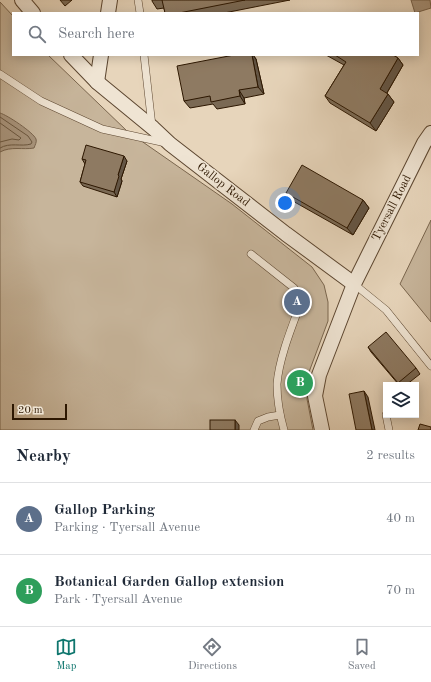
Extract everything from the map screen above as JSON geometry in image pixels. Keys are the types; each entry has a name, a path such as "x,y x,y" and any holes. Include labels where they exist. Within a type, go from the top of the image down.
{"street":[{"path":"22,0 32,12"},
{"path":"108,12 110,0"},
{"name":"Gallop Road","path":"72,56 97,82 170,144 286,234 354,284"},
{"path":"97,82 101,56"},
{"name":"Tyersall Road","path":"322,430 315,396 319,375 354,284 424,143 431,133"}],"lane":[{"path":"138,0 140,12"},
{"path":"144,56 153,128"},
{"path":"0,74 41,101 102,129 170,144"},
{"path":"251,254 294,288 299,298 300,305 281,360 277,385 280,415 284,430"},
{"path":"354,284 386,310 431,366"},
{"path":"254,430 258,421 268,417 280,415"},
{"path":"387,418 389,430"}],"shaded area":[{"path":"0,2 12,15 12,56 49,56 127,131 232,204 312,267 324,285 328,302 328,321 309,372 307,399 313,430 0,430"},
{"path":"431,220 431,322 400,284"}],"water":[{"path":"411,0 430,0 431,8 415,12"},
{"path":"0,113 20,124 34,136 36,139 36,144 34,148 8,149 0,152"}],"building":[{"path":"162,0 245,0 184,12 165,12"},
{"path":"229,56 252,56 258,87 239,90 240,96 211,102 210,96 184,101 177,66"},
{"path":"337,56 395,56 398,58 380,89 388,94 370,123 325,96 346,62"},
{"path":"86,145 124,156 114,192 80,182 86,160 82,159"},
{"path":"302,165 363,200 347,228 286,193"},
{"path":"386,332 416,368 399,382 397,382 368,347"},
{"path":"364,391 372,430 356,430 349,394"},
{"path":"210,420 235,420 235,430 210,430"},
{"path":"420,424 431,427 431,430 418,430"}],"place":[{"name":"Gallop Parking","path":"297,302"},
{"name":"Botanical Garden Gallop extension","path":"300,383"}]}
